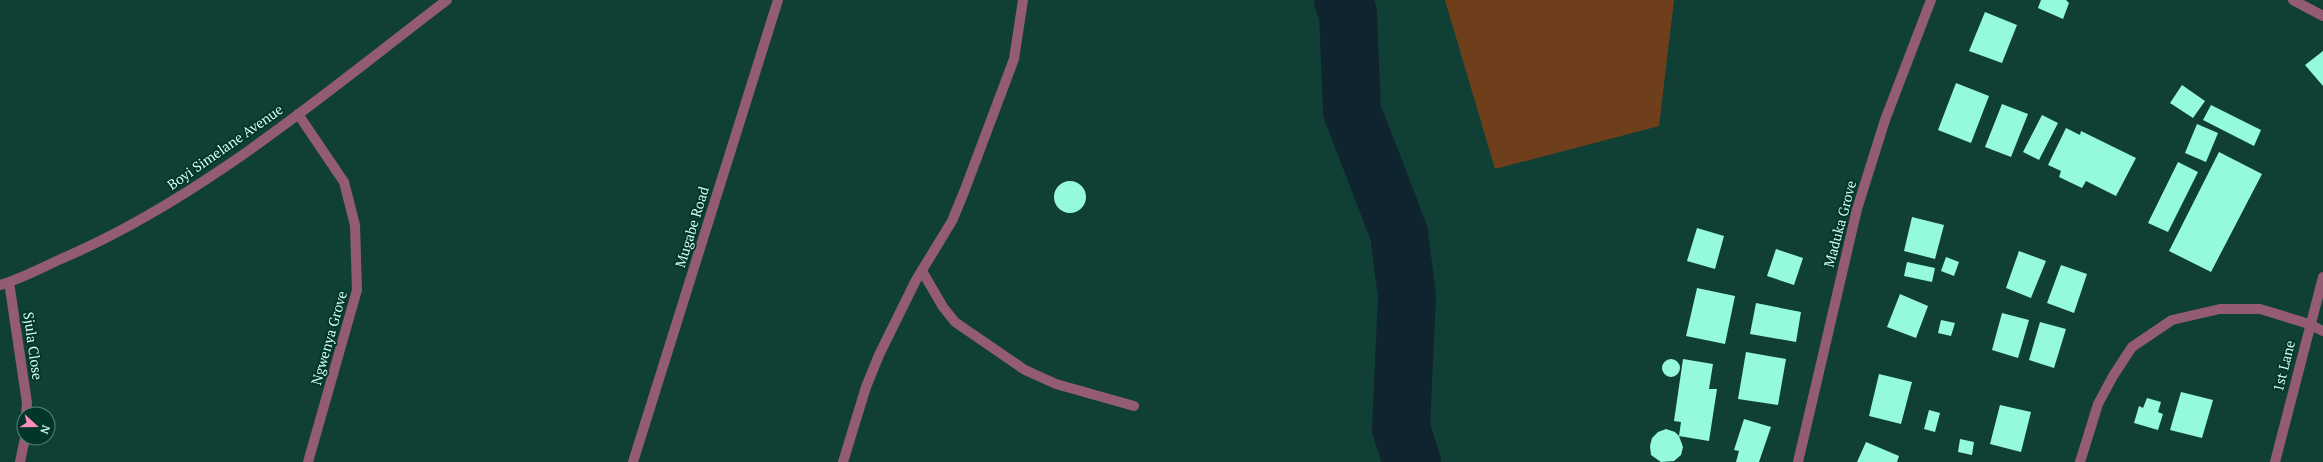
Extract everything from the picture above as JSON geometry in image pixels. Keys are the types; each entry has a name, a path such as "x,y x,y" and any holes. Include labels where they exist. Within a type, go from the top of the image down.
{"street":[{"name":"Boyi Simelane Avenue","path":"4,283 126,229 173,201 298,114 447,0"},
{"name":"Mugabe Road","path":"633,462 778,0"},
{"path":"843,462 866,387 879,355 897,315 952,221 987,126 1005,85 1015,52 1023,0"},
{"name":"Maduka Grove","path":"1798,462 1857,209 1885,120 1931,0"},
{"path":"2293,0 2323,16"},
{"name":"Ngwenya Grove","path":"298,114 344,182 355,225 357,290 308,462"},
{"path":"922,271 943,307 955,322 1018,366 1056,384 1134,406"},
{"name":"1st Lane","path":"2275,462 2309,324 2323,278"},
{"name":"Sjula Close","path":"4,283 27,406"},
{"path":"2080,462 2098,404 2113,376 2132,347 2172,320 2220,309 2260,309 2309,324 2323,331"},
{"path":"20,462 23,446"}],"shaded area":[{"path":"1445,0 1674,0 1659,126 1495,169"}],"building":[{"path":"2041,0 2066,0 2069,3 2063,19 2038,8"},
{"path":"1985,12 2017,25 2002,63 1969,51"},
{"path":"2323,51 2323,86 2305,65"},
{"path":"1956,83 1989,96 1971,143 1938,130"},
{"path":"2182,85 2205,101 2193,118 2170,103"},
{"path":"2002,104 2028,114 2011,157 1985,147"},
{"path":"2211,105 2261,130 2254,146 2203,120"},
{"path":"2042,115 2058,123 2039,160 2023,152"},
{"path":"2197,124 2218,133 2206,162 2185,153"},
{"path":"2066,128 2080,135 2081,131 2136,158 2116,196 2086,181 2082,188 2059,177 2061,171 2048,165"},
{"path":"2219,152 2262,174 2211,272 2169,251"},
{"path":"2178,162 2198,172 2168,232 2148,223"},
{"path":"1067,181 1073,181 1083,188 1086,197 1085,203 1079,210 1073,213 1067,213 1057,206 1054,200 1054,194 1061,184"},
{"path":"1912,217 1944,225 1935,259 1904,251"},
{"path":"1697,228 1724,236 1715,269 1687,261"},
{"path":"1776,249 1803,258 1794,285 1767,276"},
{"path":"2019,251 2046,261 2031,298 2006,288"},
{"path":"1946,257 1959,262 1954,276 1941,271"},
{"path":"1907,262 1935,268 1932,282 1904,276"},
{"path":"2061,265 2087,274 2074,313 2047,303"},
{"path":"1697,288 1735,296 1725,344 1686,336"},
{"path":"1900,294 1928,306 1916,338 1887,327"},
{"path":"1756,303 1801,312 1796,342 1750,334"},
{"path":"2002,313 2029,320 2018,358 1992,350"},
{"path":"1941,320 1955,323 1951,336 1938,333"},
{"path":"2040,322 2066,329 2054,368 2029,360"},
{"path":"1746,352 1786,359 1778,405 1738,399"},
{"path":"1671,359 1677,362 1680,368 1677,374 1671,377 1665,374 1662,368 1665,362"},
{"path":"1683,359 1713,364 1709,389 1717,389 1709,441 1679,436 1681,422 1674,421"},
{"path":"1879,374 1912,382 1901,424 1869,416"},
{"path":"2181,392 2213,400 2202,438 2170,430"},
{"path":"2147,398 2161,402 2158,412 2163,414 2158,430 2134,423 2139,406 2143,408"},
{"path":"2000,405 2031,412 2021,452 1990,444"},
{"path":"1929,410 1940,413 1935,432 1924,429"},
{"path":"1744,419 1771,427 1759,462 1736,462 1739,451 1734,450"},
{"path":"1666,429 1675,432 1679,436 1683,447 1681,455 1674,461 1661,462 1651,455 1650,446 1652,438 1658,432"},
{"path":"1960,439 1974,442 1972,455 1958,452"},
{"path":"1866,442 1899,456 1897,462 1857,462"}],"waterway":[{"path":"1343,0 1348,13 1352,111 1399,233 1407,296 1401,428 1412,462"}]}
